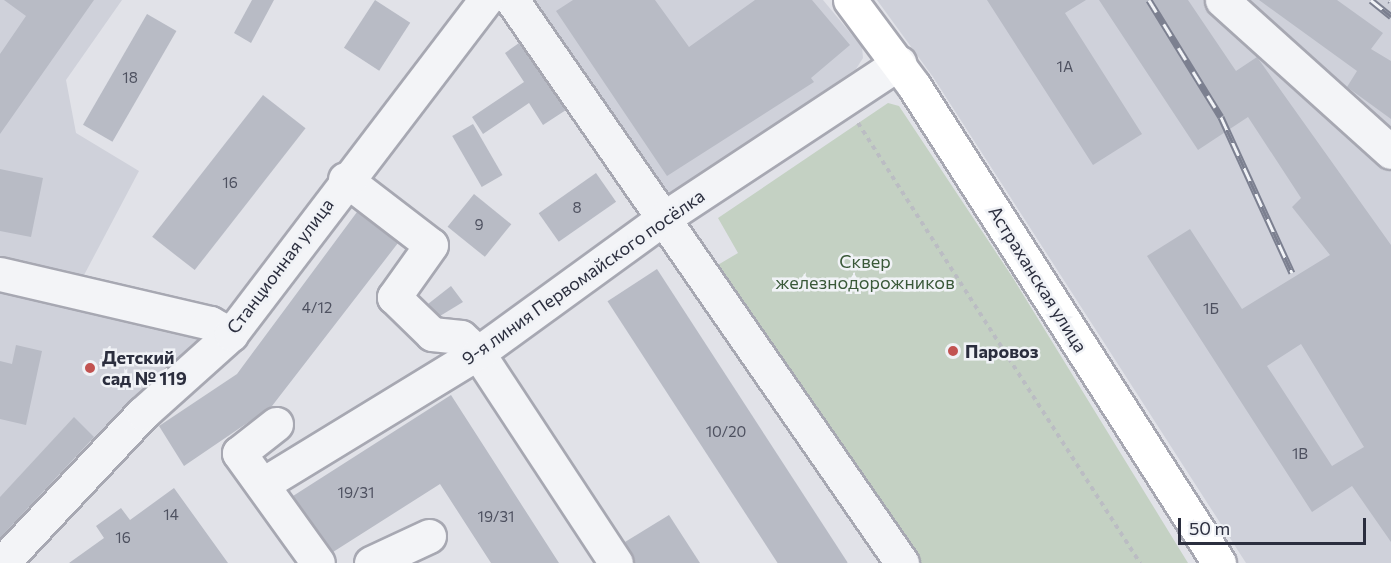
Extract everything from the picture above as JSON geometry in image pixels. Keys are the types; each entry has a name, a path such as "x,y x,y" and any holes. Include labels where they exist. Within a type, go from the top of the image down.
{"main road":[{"name":"Астраханская улица","path":"850,0 899,63 1219,563"}],"street":[{"name":"Станционная улица","path":"2,563 143,413 231,334 345,179 485,0"},
{"path":"512,0 902,563"},
{"path":"1222,0 1391,152"},
{"name":"9-я линия Первомайского посёлка","path":"263,483 478,353 664,218 899,63"},
{"path":"345,179 431,245 394,297 432,334 461,337 478,353 616,563"},
{"path":"0,274 210,322 231,334"},
{"path":"276,424 239,453 263,483 318,563"},
{"path":"371,563 429,536"}],"path":[{"path":"841,100 1140,563"}],"shaded area":[{"path":"0,0 122,0 66,80 76,133 139,171 83,277 0,258"},
{"path":"526,0 823,0 862,47 863,58 856,69 673,193 663,193"},
{"path":"877,0 1391,0 1391,563 1246,563 933,77"},
{"name":"Детский сад № 119","path":"0,286 202,332 208,345 0,554"}],"green space":[{"name":"Сквер железнодорожников","path":"888,103 899,106 1013,278 1188,563 920,563 716,266 738,253 718,218"}],"building":[{"path":"4,0 94,0 0,134 0,54 26,16"},
{"path":"252,0 274,0 251,43 234,33"},
{"path":"375,0 410,23 379,71 344,48"},
{"path":"573,0 655,0 689,47 755,0 812,0 850,45 811,78 814,82 667,176 556,11"},
{"path":"987,0 1086,0 1065,13 1142,134 1093,165"},
{"path":"1099,0 1188,0 1236,71 1257,57 1391,245 1391,542 1352,486 1312,512 1147,256 1190,229 1242,309 1330,255 1292,207 1301,198 1248,117 1198,150","holes":["1301,344 1364,447 1332,466 1267,366"]},
{"path":"1259,0 1337,0 1383,33 1371,49 1391,61 1391,119 1347,87 1357,71"},
{"path":"147,14 176,31 112,142 83,125"},
{"path":"519,43 566,110 543,125 529,103 483,134 472,117 524,82 505,53"},
{"path":"263,95 306,128 195,270 152,237"},
{"path":"473,124 502,175 482,187 452,136"},
{"path":"0,169 43,178 31,237 0,231"},
{"path":"596,173 616,202 559,242 539,213"},
{"path":"474,194 511,224 485,257 448,227"},
{"path":"357,212 398,243 272,406 184,466 159,426 237,374"},
{"path":"657,269 848,563 778,563 608,301"},
{"path":"451,286 463,302 440,316 428,304"},
{"path":"16,345 42,351 26,425 0,419 0,361 12,364"},
{"path":"451,395 559,563 491,563 440,484 333,552 293,496"},
{"path":"74,417 94,437 0,538 0,497"},
{"path":"174,488 228,563 69,563 104,538 96,526 121,508 130,520"},
{"path":"669,515 700,563 635,563 625,542"}],"railway":[{"path":"1149,0 1221,117 1292,273"},
{"path":"1371,0 1391,16"}],"place":[{"name":"Паровоз","path":"953,351"},
{"name":"Детский сад № 119","path":"90,368"}]}
